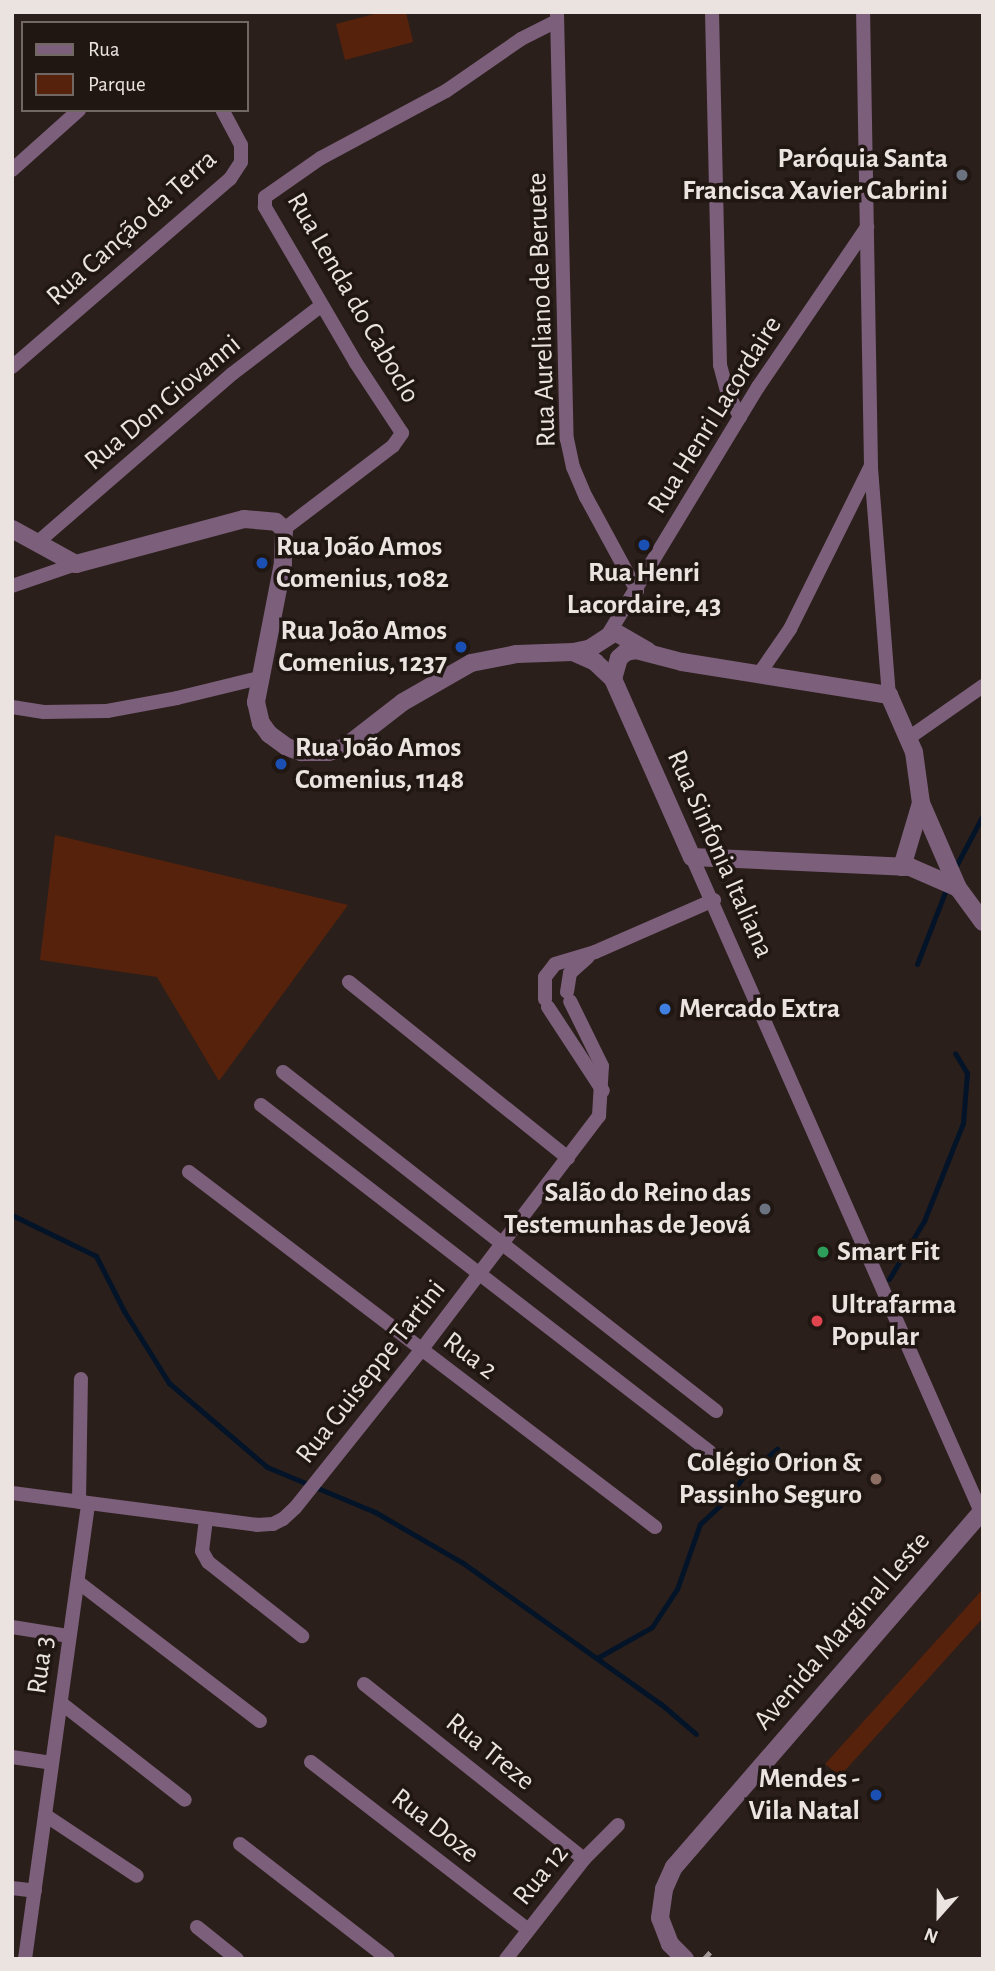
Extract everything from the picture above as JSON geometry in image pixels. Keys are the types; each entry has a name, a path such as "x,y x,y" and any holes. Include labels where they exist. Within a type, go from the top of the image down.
{"street":[{"path":"712,12 720,365 728,394 740,417"},
{"path":"863,12 871,466 889,695 910,737 921,803 958,888 983,922"},
{"name":"Rua Lenda do Caboclo","path":"284,528 397,443 401,438 401,427 356,363 265,208 268,193 341,146 446,91 521,38 557,17"},
{"name":"Rua Aureliano de Beruete","path":"557,17 567,439 573,467 586,496 637,591"},
{"path":"12,170 77,112"},
{"name":"Rua Canção da Terra","path":"12,367 230,179 241,162 241,145 223,112"},
{"name":"Rua Henri Lacordaire","path":"609,633 637,591 740,417 867,226"},
{"name":"Rua Don Giovanni","path":"38,542 232,374 323,305"},
{"path":"759,674 790,629 871,466"},
{"path":"12,586 76,564 244,519 266,519 284,528 283,564 256,702 261,723 287,747 314,754 345,747 403,702 471,663 517,654 595,653"},
{"path":"12,529 76,564"},
{"path":"595,653 609,633 622,634 651,653"},
{"path":"613,679 616,664 622,654 636,650 682,662 889,695"},
{"path":"595,653 613,679"},
{"path":"12,707 44,712 107,711 177,698 259,678"},
{"name":"Rua Sinfonia Italiana","path":"613,679 692,857 714,900 982,1511"},
{"path":"910,737 983,686"},
{"path":"902,867 921,803"},
{"path":"692,857 910,867 958,888"},
{"name":"Rua Guiseppe Tartini","path":"603,1091 546,1003 544,984 549,970 563,961 596,952 714,900"},
{"name":"Rua Guiseppe Tartini","path":"12,1493 206,1519 273,1524 295,1508 422,1349 600,1116 603,1075 598,1053 568,997 570,974 596,952"},
{"path":"349,982 569,1158"},
{"path":"283,1072 716,1411"},
{"path":"261,1105 710,1452"},
{"name":"Rua 2","path":"189,1172 655,1527"},
{"name":"Rua 3","path":"25,1959 78,1582 83,1503 81,1379"},
{"name":"Avenida Marginal Leste","path":"685,1959 670,1944 660,1918 664,1889 674,1867 982,1511"},
{"path":"206,1519 202,1551 208,1562 302,1636"},
{"path":"78,1582 260,1721"},
{"path":"12,1627 69,1636"},
{"name":"Rua Treze","path":"364,1684 584,1859"},
{"path":"61,1703 185,1800"},
{"path":"12,1757 51,1763"},
{"name":"Rua Doze","path":"311,1762 528,1930"},
{"path":"45,1815 136,1876"},
{"name":"Rua 12","path":"506,1959 584,1859 618,1825"},
{"path":"240,1844 388,1959"},
{"path":"12,1888 35,1891"},
{"path":"197,1927 237,1959"}],"green space":[{"path":"382,12 406,12 413,42 345,60 336,24"},
{"path":"55,835 348,905 219,1081 157,977 40,960"},
{"path":"983,1589 983,1618 840,1776 825,1764"}],"waterway":[{"path":"955,868 983,815"},
{"path":"917,964 947,887"},
{"path":"889,1279 924,1221 963,1123 967,1073 955,1053"},
{"path":"12,1215 96,1256 124,1311 169,1383 267,1467 375,1512 463,1563 661,1704 696,1734"},
{"path":"597,1658 652,1627 677,1589 700,1524 726,1500 744,1476 777,1449"}],"railway":[{"path":"704,1959 712,1950"}],"place":[{"name":"Paróquia Santa Francisca Xavier Cabrini","path":"962,175"},
{"name":"Rua Henri Lacordaire, 43","path":"644,545"},
{"name":"Rua João Amos Comenius, 1082","path":"262,563"},
{"name":"Rua João Amos Comenius, 1237","path":"461,647"},
{"name":"Rua João Amos Comenius, 1148","path":"281,764"},
{"name":"Mercado Extra","path":"665,1009"},
{"name":"Salão do Reino das Testemunhas de Jeová","path":"765,1209"},
{"name":"Smart Fit","path":"823,1252"},
{"name":"Ultrafarma Popular","path":"817,1321"},
{"name":"Colégio Orion & Passinho Seguro","path":"876,1479"},
{"name":"Mendes - Vila Natal","path":"876,1795"}]}
